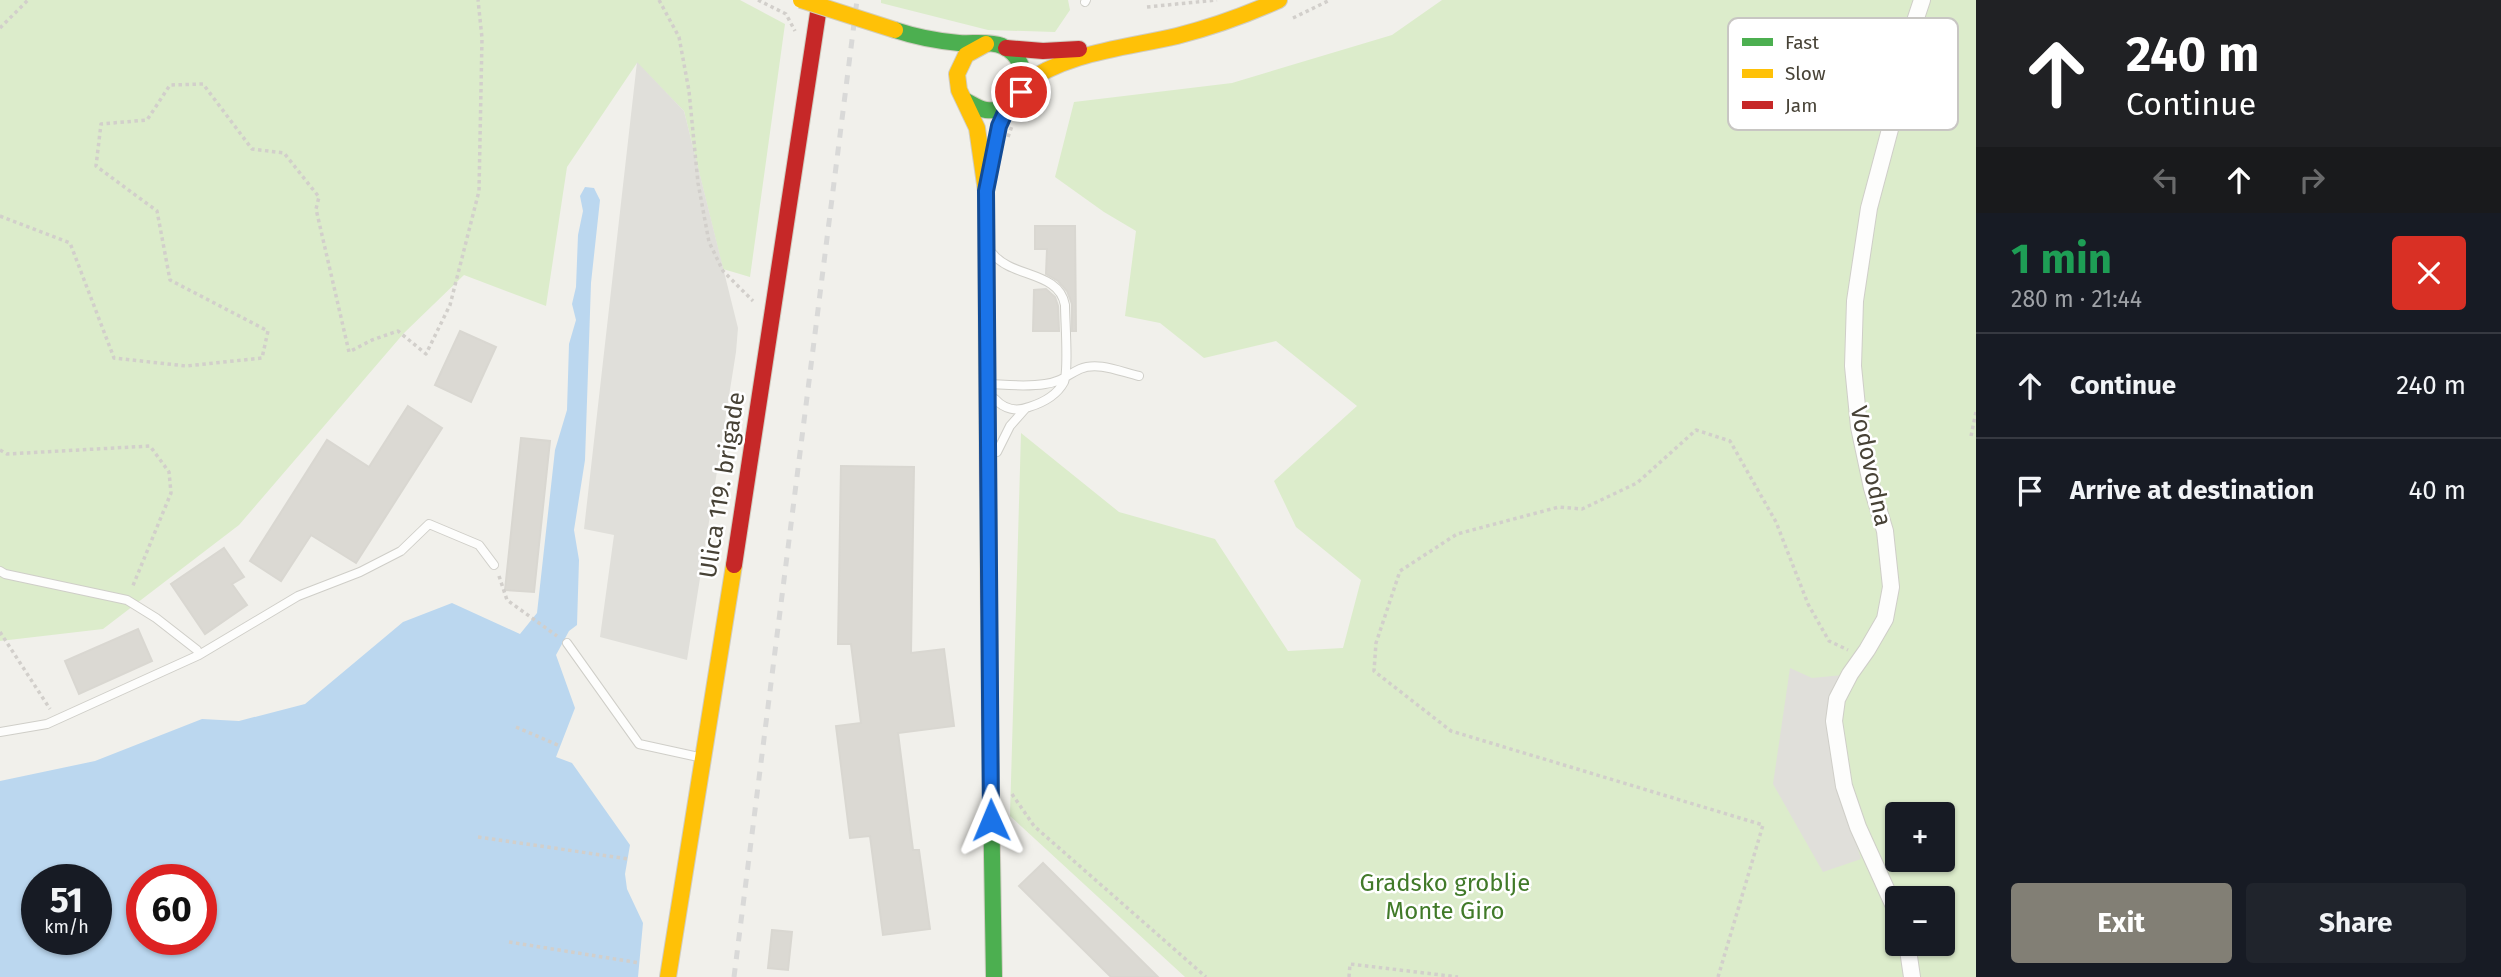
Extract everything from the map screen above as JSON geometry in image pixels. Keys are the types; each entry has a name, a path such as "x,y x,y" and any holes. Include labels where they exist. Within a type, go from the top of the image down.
{"main road":[{"path":"801,0 899,32 957,43 1043,51 1123,47"},
{"name":"Ulica 119. brigade","path":"668,977 820,0"},
{"path":"999,126 1008,106 1018,97 1023,85 1046,69 1123,47 1193,32 1279,0"},
{"path":"899,32 929,53"},
{"path":"986,44 973,49 952,74 978,133 986,191 994,977"},
{"path":"1006,48 1022,66 1023,85"},
{"path":"966,101 982,110 990,111 1008,106"},
{"path":"986,191 995,147"}],"street":[{"name":"Vodovodna","path":"1916,18 1922,0"},
{"name":"Vodovodna","path":"1885,887 1858,827 1844,786 1834,721 1836,699 1885,619 1891,587 1885,531 1859,428 1853,366 1855,301 1869,208 1890,130"},
{"path":"1908,956 1912,977"}],"lane":[{"path":"987,246 1005,265 1053,284 1063,294 1065,380"},
{"path":"988,474 1010,426 1025,409 1049,397 1080,369 1103,367 1139,376"},
{"path":"987,383 1026,386 1065,380"},
{"path":"987,383 1002,406 1025,409"},
{"path":"0,732 47,724 199,655 298,596 360,572 401,551 429,524 480,545 494,565"},
{"path":"0,571 127,600 156,618 197,650 199,655"},
{"path":"567,643 639,744 703,758"}],"path":[{"path":"0,28 28,0"},
{"path":"0,216 70,243 114,358 186,366 262,358 268,331 170,280 157,211 96,166 101,124 147,120 170,85 203,84 252,149 284,153 319,197 316,209 349,352 398,331 426,354 450,305 479,191 482,38 478,0"},
{"path":"659,0 679,37 689,91 698,183 709,242 723,271 753,300"},
{"path":"758,0 786,14 796,33"},
{"path":"1147,7 1217,0"},
{"path":"1970,436 1976,412"},
{"path":"1718,977 1763,825 1451,731 1374,671 1377,643 1400,570 1457,534 1559,507 1583,509 1637,482 1696,430 1730,441 1776,522 1808,604 1829,640 1863,655"},
{"path":"0,450 7,454 149,446 169,472 172,493 127,600"},
{"path":"494,565 507,600 567,643"},
{"path":"0,632 56,720"},
{"path":"516,727 559,746"},
{"path":"1034,826 1206,977"},
{"path":"478,836 629,859"},
{"path":"509,942 640,963"},
{"path":"1349,977 1350,964 1458,977"}],"green space":[{"path":"0,0 740,0 785,24 750,277 723,269 684,111 637,63 567,167 546,306 464,275 404,333 239,525 103,629 0,641"},
{"path":"881,0 1068,0 1070,10 1055,32 988,30 881,3"},
{"name":"Gradsko groblje Monte Giro","path":"1442,0 1976,0 1976,977 1185,977 1010,816 1021,433 1119,512 1215,539 1288,651 1343,648 1361,580 1296,527 1274,481 1357,406 1276,341 1204,358 1160,323 1125,316 1136,231 1055,177 1074,102 1232,83 1392,35"}],"shaded area":[{"path":"637,62 684,111 738,328 687,660 600,637 614,535 584,529"},
{"path":"1790,668 1812,678 1843,675 1839,786 1861,859 1823,872 1773,784"}],"water":[{"path":"585,187 594,188 600,200 591,283 585,460 574,530 579,560 577,625 569,631 556,655 575,708 556,757 572,763 630,845 625,874 627,889 643,923 638,977 0,977 0,781 95,761 202,719 239,721 305,704 403,622 452,603 520,634 537,613 555,450 567,410 569,344 576,320 572,304 576,287 578,235 583,211 580,196"}],"building":[{"path":"1035,226 1075,226 1076,331 1072,331 1072,304 1067,291 1058,281 1046,274 1047,249 1035,249"},
{"path":"1046,289 1055,297 1058,306 1059,331 1033,331 1034,290"},
{"path":"460,331 496,347 471,402 435,385"},
{"path":"408,406 442,428 356,563 311,535 281,581 250,561 327,440 369,467"},
{"path":"521,438 550,441 534,592 505,590"},
{"path":"841,466 914,467 911,653 944,649 954,726 898,733 913,850 919,850 930,929 883,935 870,836 850,838 836,726 861,723 851,644 838,644"},
{"path":"224,548 244,577 232,584 247,605 205,634 171,584"},
{"path":"138,629 152,661 79,694 65,661"},
{"path":"1043,863 1158,977 1111,977 1019,886"},
{"path":"772,930 792,932 788,970 768,968"}],"railway":[{"path":"734,977 857,0"}],"traffic: fast":[{"path":"895,30 943,41 997,44 1013,54 1020,63 1023,75 1022,86 1010,104 999,109 986,110 966,101"},
{"path":"990,735 994,977"}],"traffic: slow":[{"path":"801,0 895,30"},
{"path":"1023,85 1040,74 1077,58 1177,36 1229,20 1279,0"},
{"path":"986,44 966,55 957,74 959,90 977,128 986,191 987,381"},
{"path":"668,977 734,565"}],"traffic: jam":[{"path":"734,565 820,0"},
{"path":"1006,48 1043,51 1079,49"},
{"path":"987,381 990,735"}],"route":[{"path":"991,820 986,191 999,126 1008,106 1021,92"}]}
